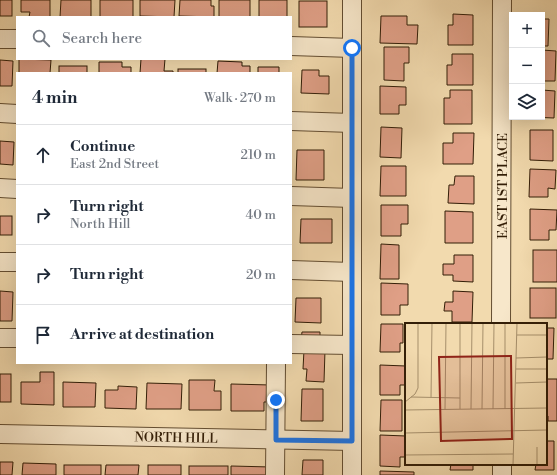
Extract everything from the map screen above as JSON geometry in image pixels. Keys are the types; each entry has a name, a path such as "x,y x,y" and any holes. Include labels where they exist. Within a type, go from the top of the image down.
{"street":[{"path":"352,0 352,475"},
{"name":"EAST 1ST PLACE","path":"501,323 502,0"},
{"path":"0,39 16,39"},
{"path":"292,46 352,48"},
{"path":"0,113 16,114"},
{"path":"292,121 352,123"},
{"path":"0,188 16,189"},
{"path":"292,196 352,198"},
{"path":"0,262 16,262"},
{"path":"292,270 352,272"},
{"path":"0,338 16,338"},
{"path":"292,344 352,345"},
{"path":"275,475 276,364"},
{"name":"NORTH HILL","path":"0,434 352,441"}],"building":[{"path":"0,0 12,0 12,16 0,16"},
{"path":"21,0 50,0 50,16 29,16 30,12 21,12"},
{"path":"61,0 91,0 91,16 60,16"},
{"path":"100,0 133,0 133,16 100,16"},
{"path":"140,0 175,0 174,16 140,16"},
{"path":"180,0 211,0 211,6 214,6 214,16 179,16"},
{"path":"219,0 250,0 250,16 219,16"},
{"path":"259,0 287,0 287,16 259,16"},
{"path":"299,1 327,1 327,27 299,27"},
{"path":"453,14 473,15 473,45 448,45 448,25 453,25"},
{"path":"381,16 407,16 407,25 418,25 417,44 380,43"},
{"path":"545,19 549,19 548,46 545,46"},
{"path":"384,47 409,47 409,63 404,63 404,81 384,80"},
{"path":"545,50 556,51 555,81 545,81"},
{"path":"452,54 473,54 473,85 447,85 447,65 452,65"},
{"path":"0,60 13,61 12,86 0,86"},
{"path":"19,60 51,60 50,72 19,72"},
{"path":"141,60 165,60 164,71 173,71 173,72 140,72"},
{"path":"218,61 242,62 242,66 250,66 250,72 217,72"},
{"path":"99,62 122,62 122,67 131,67 131,72 99,72"},
{"path":"59,66 87,66 87,72 59,72"},
{"path":"258,67 279,67 279,72 258,72"},
{"path":"178,69 206,69 206,72 178,72"},
{"path":"302,70 319,70 319,76 329,76 329,94 301,93"},
{"path":"380,86 406,87 406,105 399,105 399,114 380,114"},
{"path":"450,90 472,90 472,124 444,124 444,98 450,98"},
{"path":"545,90 555,91 554,118 545,118"},
{"path":"381,127 402,128 401,158 380,157"},
{"path":"530,130 553,130 553,161 530,160"},
{"path":"453,133 474,133 473,164 443,164 443,143 453,143"},
{"path":"0,141 14,142 13,165 0,164"},
{"path":"297,150 324,150 324,180 296,180"},
{"path":"381,166 406,166 406,196 380,196"},
{"path":"530,169 556,170 555,189 548,188 548,197 529,197"},
{"path":"455,176 474,176 474,204 448,203 449,185 454,185"},
{"path":"381,205 408,205 408,224 401,224 401,236 381,236"},
{"path":"530,209 557,210 556,230 549,230 549,240 530,240"},
{"path":"445,211 473,212 473,243 445,243"},
{"path":"0,216 12,216 12,235 0,235"},
{"path":"301,219 332,219 332,243 300,243"},
{"path":"381,244 399,245 399,279 380,279"},
{"path":"533,250 557,250 557,282 533,282"},
{"path":"454,255 473,255 473,282 453,281 453,275 443,275 443,264 454,264"},
{"path":"381,283 408,284 408,305 400,305 400,315 381,315"},
{"path":"530,288 556,288 556,318 530,318"},
{"path":"0,291 13,292 12,321 0,321"},
{"path":"453,291 473,292 472,322 452,322 452,311 444,311 445,302 453,302"},
{"path":"296,298 321,298 321,323 295,322"},
{"path":"381,324 403,324 403,343 400,343 400,352 380,352"},
{"path":"547,328 554,328 553,359 547,359"},
{"path":"302,332 320,332 320,341 301,340"},
{"path":"304,350 325,350 324,382 306,381 307,369 303,369"},
{"path":"380,365 405,366 405,385 400,385 400,395 380,395"},
{"path":"40,372 54,372 54,405 21,404 21,382 40,382"},
{"path":"0,374 11,374 11,402 0,402"},
{"path":"547,379 557,379 557,421 548,421"},
{"path":"189,380 215,380 214,391 221,391 221,410 189,410"},
{"path":"63,382 96,383 95,407 63,407"},
{"path":"147,383 182,384 181,409 146,409"},
{"path":"231,384 271,385 270,402 264,402 264,411 231,411"},
{"path":"118,386 137,387 136,409 105,408 105,390 118,390"},
{"path":"302,389 323,389 323,421 301,421"},
{"path":"381,400 402,400 402,431 380,431"},
{"path":"380,435 405,436 405,457 400,457 400,467 380,466"},
{"path":"547,441 554,441 554,470 535,470 536,465 547,465"},
{"path":"303,460 323,460 323,475 302,475"},
{"path":"0,462 13,462 12,475 0,475"},
{"path":"23,463 56,464 56,475 22,475"},
{"path":"64,465 101,465 101,475 64,475"},
{"path":"106,465 139,465 138,475 105,475"},
{"path":"148,465 181,465 181,475 148,475"},
{"path":"451,465 473,465 473,470 450,470"},
{"path":"189,466 228,466 228,475 189,475"},
{"path":"231,466 271,467 271,475 231,475"},
{"path":"380,471 414,472 414,475 380,475"}],"route":[{"path":"276,400 276,440 352,441 352,48"}]}
